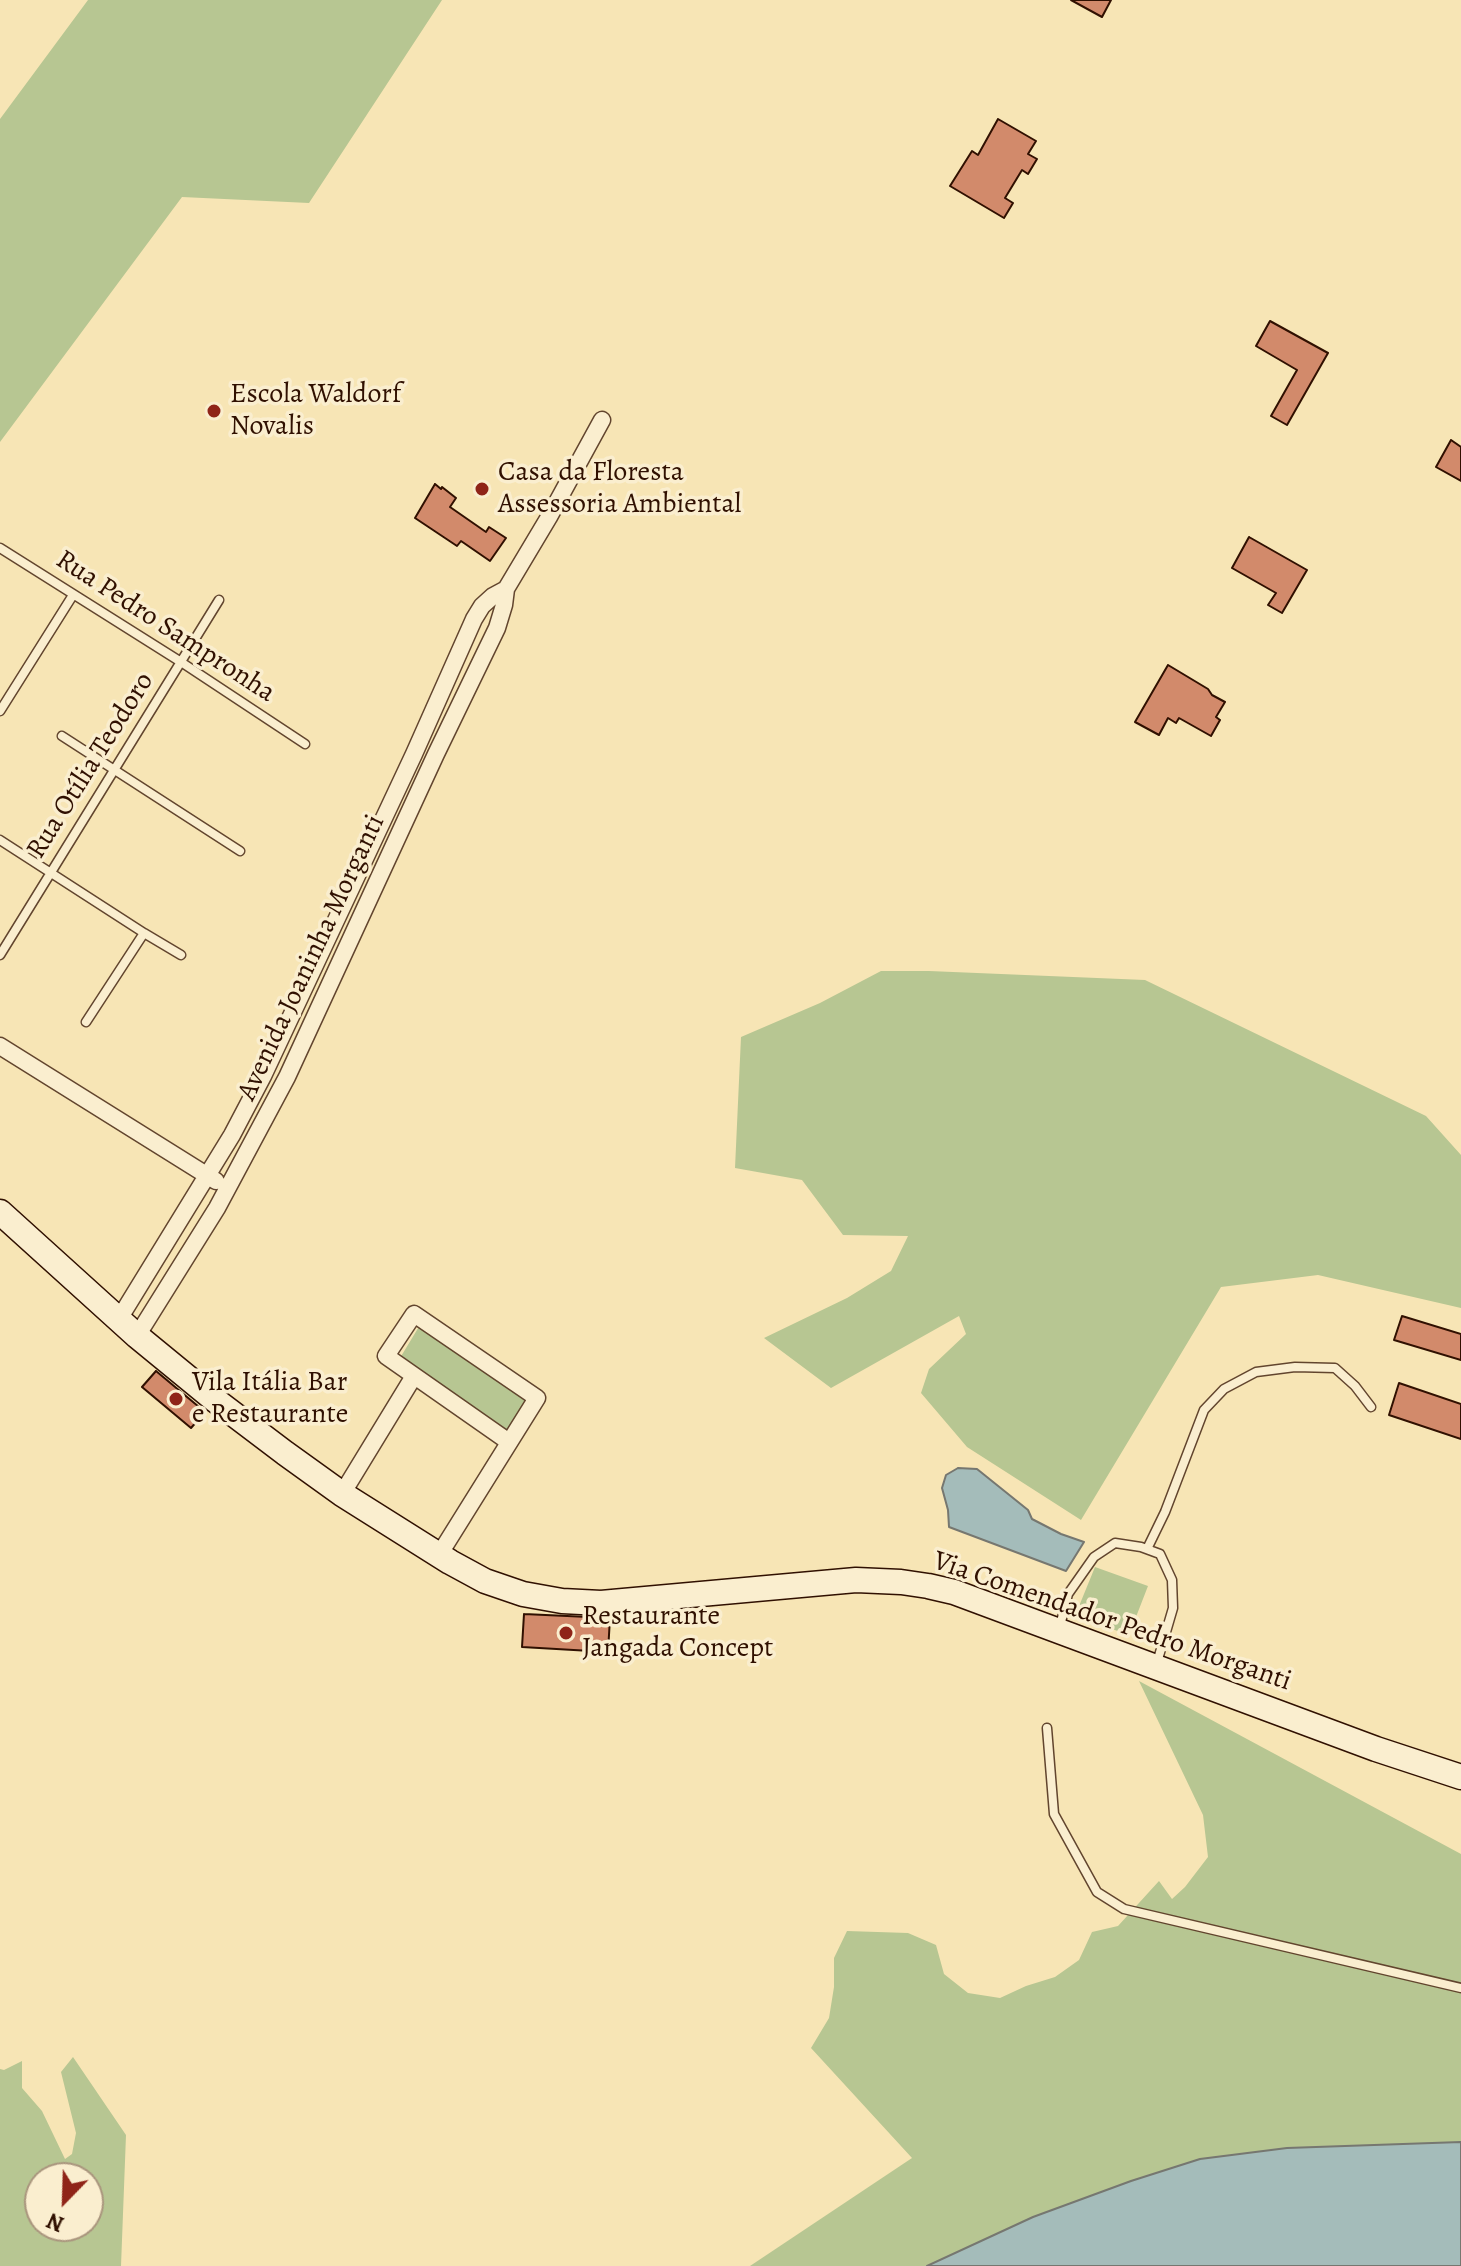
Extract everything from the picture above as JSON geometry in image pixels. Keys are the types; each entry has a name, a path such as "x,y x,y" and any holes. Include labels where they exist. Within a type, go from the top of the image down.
{"street":[{"name":"Avenida Joaninha Morganti","path":"137,1336 228,1188 287,1077 497,628 506,589 602,420"},
{"name":"Avenida Joaninha Morganti","path":"119,1319 208,1176 263,1076 474,619 482,606 506,589"},
{"path":"418,745 436,754"},
{"path":"0,1046 228,1188"},
{"name":"Via Comendador Pedro Morganti","path":"0,1212 137,1336 227,1409 342,1494 485,1581 523,1594 562,1601 601,1603 856,1580 914,1584 954,1592 1376,1749 1461,1777"},
{"path":"439,1555 537,1398 414,1314 386,1356 509,1442"},
{"path":"342,1494 414,1376"}],"lane":[{"name":"Rua Pedro Sampronha","path":"0,548 305,744"},
{"path":"0,711 73,595"},
{"name":"Rua Otília Teodoro","path":"0,955 219,600"},
{"path":"62,736 240,851"},
{"path":"0,840 181,955"},
{"path":"86,1022 144,933"},
{"path":"1147,1549 1165,1512 1204,1410 1224,1389 1256,1372 1295,1367 1335,1368 1355,1386 1371,1407"},
{"path":"1059,1631 1068,1594 1094,1557 1115,1543 1147,1549 1160,1554 1172,1580 1173,1608 1156,1667"},
{"path":"1047,1728 1054,1814 1097,1892 1124,1909 1461,1988"}],"green space":[{"path":"88,0 442,0 309,203 182,197 0,442 0,119"},
{"path":"881,971 1145,980 1426,1116 1461,1155 1461,1308 1318,1275 1221,1287 1081,1520 967,1447 921,1393 929,1369 966,1334 959,1316 831,1388 764,1338 847,1298 891,1271 908,1236 843,1235 802,1180 735,1168 741,1037 820,1003"},
{"path":"420,1325 529,1400 507,1433 400,1358"},
{"path":"1095,1567 1148,1586 1129,1635 1075,1616"},
{"path":"1139,1681 1461,1854 1461,2142 948,2266 750,2266 912,2158 811,2048 829,2018 834,1987 834,1958 847,1931 908,1933 936,1945 944,1974 968,1993 1000,1998 1055,1977 1079,1960 1092,1932 1118,1926 1159,1881 1172,1899 1208,1857 1203,1815"},
{"path":"73,2057 126,2135 121,2266 0,2266 0,2069 22,2061 22,2088 42,2111 65,2159 72,2154 76,2133 61,2072"}],"water":[{"path":"958,1468 977,1469 1028,1510 1032,1519 1084,1542 1066,1571 949,1527 942,1488 946,1475"},
{"path":"1461,2142 1461,2266 927,2266 1033,2217 1200,2159 1287,2148"}],"building":[{"path":"1071,0 1111,0 1102,17"},
{"path":"998,119 1036,141 1028,154 1037,159 1028,174 1022,170 1005,198 1013,203 1004,218 950,186 972,151 978,155"},
{"path":"1270,321 1328,353 1287,425 1271,416 1297,370 1256,346"},
{"path":"1451,440 1461,447 1461,481 1436,467"},
{"path":"435,484 456,498 450,507 486,532 489,527 506,538 490,561 461,541 457,546 415,518"},
{"path":"1249,537 1307,570 1282,613 1268,605 1276,593 1232,568"},
{"path":"1168,665 1225,702 1216,717 1220,720 1211,736 1179,718 1176,723 1168,718 1159,735 1135,722"},
{"path":"1402,1316 1461,1334 1461,1360 1394,1340"},
{"name":"Vila Itália Bar e Restaurante","path":"156,1371 205,1412 191,1428 142,1387"},
{"path":"1399,1383 1461,1404 1461,1439 1389,1415"},
{"name":"Restaurante Jangada Concept","path":"524,1614 610,1618 608,1652 522,1647"}],"place":[{"name":"Escola Waldorf Novalis","path":"214,411"},
{"name":"Casa da Floresta Assessoria Ambiental","path":"482,489"},
{"name":"Vila Itália Bar e Restaurante","path":"176,1399"},
{"name":"Restaurante Jangada Concept","path":"566,1633"}]}
